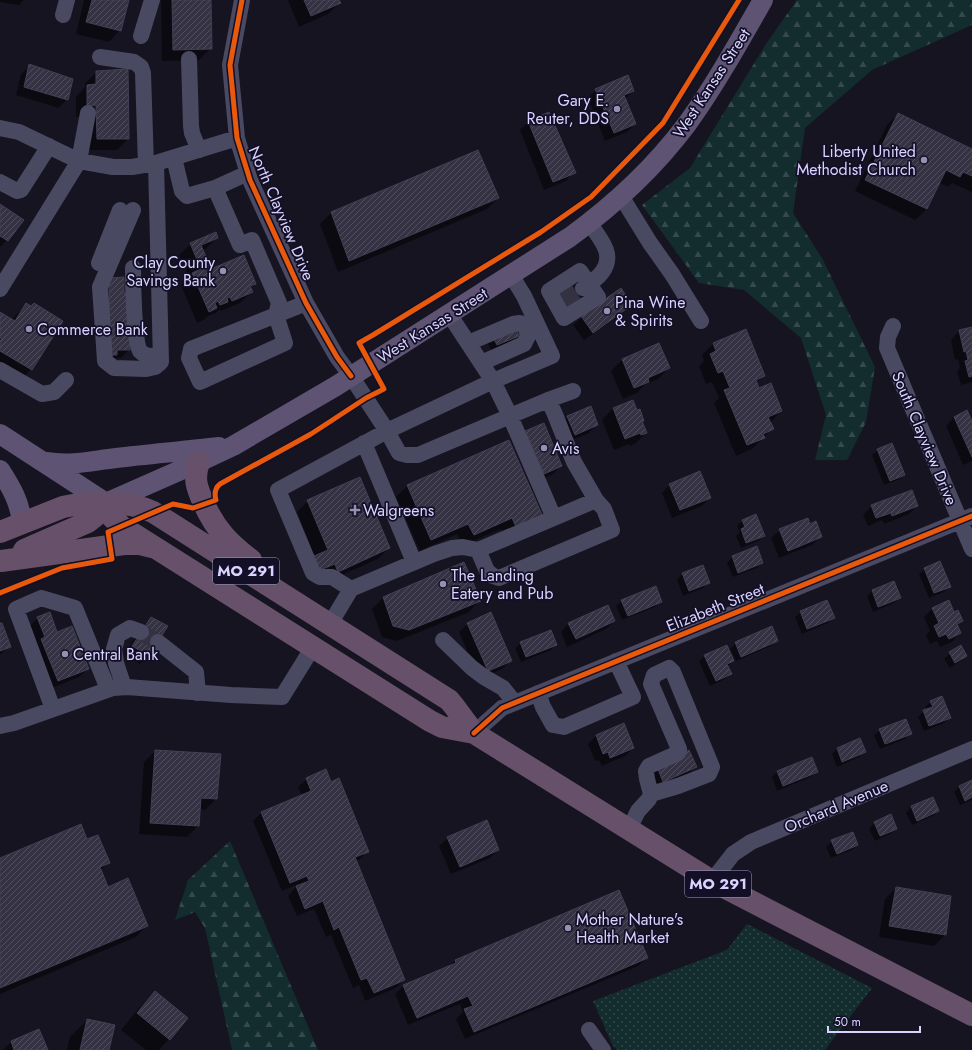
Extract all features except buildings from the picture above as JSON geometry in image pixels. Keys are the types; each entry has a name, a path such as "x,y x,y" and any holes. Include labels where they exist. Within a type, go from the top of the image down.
{"highway":[{"path":"199,462 196,474 197,487 208,514 228,541 282,588 288,598"},
{"name":"West Kansas Street","path":"0,532 63,507 74,504 96,502 106,503"},
{"name":"MO 291","path":"474,733 449,700 153,512 134,505 116,502 106,503 112,517 121,526 430,721 442,727 474,733 712,881 972,1016"},
{"name":"West Kansas Street","path":"0,561 88,522 98,514 106,503"},
{"path":"0,561 124,544 140,544 158,549"}],"main road":[{"name":"West Kansas Street","path":"106,503 233,446 336,386 570,238 590,223 656,161 686,124 710,89 764,0"},
{"name":"MO 291","path":"0,434 106,503"},
{"path":"43,462 80,464 115,458 233,446"},
{"path":"0,470 17,500 22,515 22,523"}],"street":[{"path":"140,36 152,0"},
{"name":"North Clayview Drive","path":"242,0 230,65 237,138 248,173 306,303 337,357 387,431 399,453 418,455 510,416"},
{"path":"100,57 134,62 141,67 144,72 151,164 160,359 155,367 146,369 114,368 105,361 100,287 126,210"},
{"path":"189,59 191,126 192,133 199,150"},
{"path":"0,289 79,161 88,113"},
{"path":"0,128 19,132 79,161 113,167 132,167 151,164 237,138"},
{"path":"0,182 17,190 21,190 49,146"},
{"path":"174,158 182,191 187,196 214,188 248,173"},
{"path":"214,188 240,245 273,230"},
{"path":"620,196 672,274 701,321"},
{"path":"586,286 603,271 607,261 606,249 590,223"},
{"path":"252,240 279,303 276,315 285,343 200,382 189,358 191,349 276,315 306,303"},
{"path":"133,268 138,346 140,352 147,356 160,359"},
{"path":"580,272 586,286 598,297 564,318 560,303 549,291 580,272"},
{"path":"351,589 332,577 320,577 313,573 278,490 387,431 493,381 552,356 530,322 524,296 511,275"},
{"path":"468,343 512,324 530,322 560,303"},
{"path":"449,314 493,381 510,416 554,518"},
{"path":"481,363 524,344 528,336 530,322"},
{"name":"South Clayview Drive","path":"893,326 888,337 887,348 966,519 972,549"},
{"path":"0,370 42,394 54,392 66,380"},
{"path":"510,416 573,391"},
{"path":"478,550 487,571 493,576 499,578 612,530 604,509 596,500 574,462 548,400"},
{"path":"364,443 414,562"},
{"path":"330,624 351,589 414,562 452,548 463,547 478,550 596,500"},
{"name":"Elizabeth Street","path":"474,733 502,708 966,519"},
{"path":"53,710 16,609 41,598 75,608 108,690"},
{"path":"124,687 116,663 114,649 118,635 136,630"},
{"path":"444,640 472,668 503,688 515,703"},
{"path":"160,644 196,672 198,692"},
{"path":"0,726 53,710 113,688 124,687 198,692 231,696 282,697 314,648"},
{"path":"538,693 543,707 553,725 564,727 633,697 616,661"},
{"path":"629,829 638,811 649,799 651,794 646,771 649,766 678,753 679,749 651,684 654,675 670,668 712,767 709,774 678,786 651,794"},
{"name":"Orchard Avenue","path":"712,881 733,854 751,842 972,749"},
{"path":"589,1030 603,1050"}],"green space":[{"path":"797,0 972,0 972,25 872,70 805,128 793,213 822,258 875,367 866,422 847,460 815,460 826,415 801,338 744,290 699,283 642,205 690,168 766,44"},
{"path":"230,841 318,1050 232,1050 205,928 195,912 175,920 188,880"},
{"path":"747,924 872,988 825,1050 617,1050 612,1044 593,1001 727,950"}],"tunnel":[{"path":"563,301 583,288"},
{"path":"141,632 158,642"}],"cycle path":[{"path":"242,0 230,65 237,138 250,180 306,303 337,357 351,376"},
{"path":"0,593 62,568 112,559 108,532 173,504 193,508 216,500 215,491 220,484 311,434 366,398 384,389 359,343 541,232 591,197 663,123 739,0"},
{"path":"474,733 502,708 972,516"}],"place":[{"name":"Gary E. Reuter, DDS","path":"617,109"},
{"name":"Liberty United Methodist Church","path":"924,160"},
{"name":"Clay County Savings Bank","path":"223,271"},
{"name":"Pina Wine & Spirits","path":"607,311"},
{"name":"Commerce Bank","path":"29,329"},
{"name":"Avis","path":"544,448"},
{"name":"Walgreens","path":"355,510"},
{"name":"The Landing Eatery and Pub","path":"443,584"},
{"name":"Central Bank","path":"65,654"},
{"name":"Mother Nature's Health Market","path":"568,928"}]}
